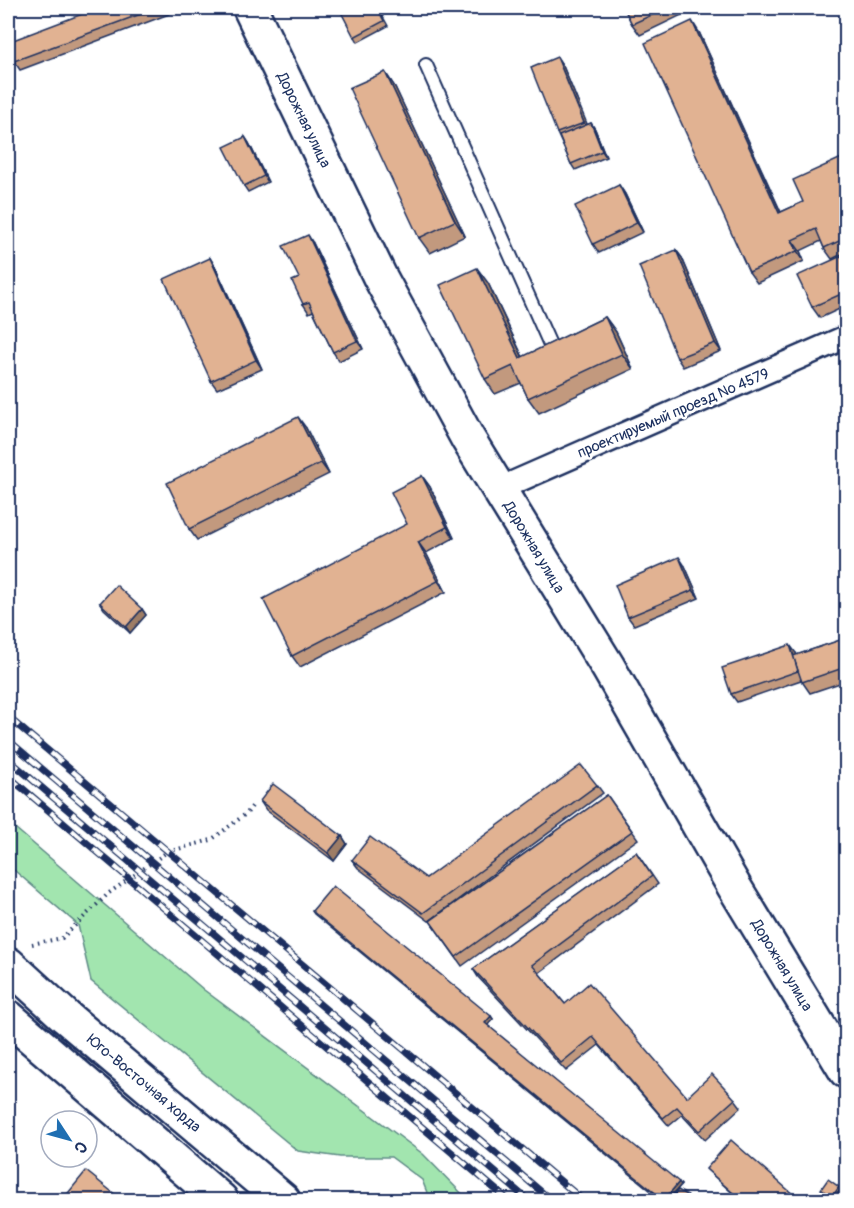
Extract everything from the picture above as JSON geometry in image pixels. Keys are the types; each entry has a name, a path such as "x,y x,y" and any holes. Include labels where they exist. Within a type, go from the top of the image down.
{"main road":[{"name":"Дорожная улица","path":"250,8 380,278 468,439 608,667 735,888 846,1071"},
{"name":"Юго-Восточная хорда","path":"20,954 66,1017 283,1200"},
{"path":"8,1017 221,1200"}],"street":[{"name":"проектируемый проезд № 4579","path":"499,489 846,337"}],"lane":[{"path":"426,65 551,347"}],"path":[{"path":"20,954 62,938 109,893 167,852 211,840 247,813 253,805"}],"green space":[{"path":"8,822 204,990 423,1154 468,1200 430,1200 422,1180 391,1157 340,1157 298,1151 91,981 78,925 8,865"}],"building":[{"path":"98,8 157,8 14,61 8,42"},
{"path":"339,8 377,8 384,21 354,37"},
{"path":"624,8 667,8 632,24"},
{"path":"692,21 779,213 803,202 793,180 846,156 846,238 824,248 816,229 792,240 797,251 749,272 645,43"},
{"path":"557,57 584,123 557,133 531,68"},
{"path":"385,72 455,221 419,238 349,88"},
{"path":"591,123 602,151 571,164 559,136"},
{"path":"245,137 264,176 244,186 224,147"},
{"path":"619,185 637,223 593,244 575,206"},
{"path":"308,235 357,341 333,352 309,302 303,304 292,281 299,278 283,246"},
{"path":"676,250 715,343 677,358 639,266"},
{"path":"846,254 846,292 812,307 797,276"},
{"path":"210,258 256,360 211,381 164,279"},
{"path":"477,268 520,358 605,317 622,354 528,398 513,366 485,379 440,285"},
{"path":"298,417 321,463 189,529 167,483"},
{"path":"422,476 447,527 418,542 438,581 292,656 263,599 407,524 391,492"},
{"path":"679,557 693,590 628,617 615,585"},
{"path":"116,585 142,609 126,627 100,603"},
{"path":"846,638 846,667 802,682 793,656"},
{"path":"790,645 798,671 731,694 722,668"},
{"path":"581,765 597,785 423,913 352,860 370,837 426,878"},
{"path":"273,784 342,836 328,853 260,801"},
{"path":"607,795 632,831 456,957 430,921"},
{"path":"636,852 652,876 532,965 565,1004 589,983 687,1097 712,1074 735,1099 699,1131 677,1107 663,1118 593,1037 561,1063 473,969"},
{"path":"333,886 491,1016 485,1023 679,1182 664,1200 312,911"},
{"path":"731,1140 795,1196 791,1200 741,1200 706,1169"},
{"path":"86,1171 122,1200 67,1200 64,1198"},
{"path":"828,1179 839,1187 832,1197 821,1189"},
{"path":"678,1190 694,1200 671,1200"}],"railway":[{"path":"8,717 583,1200"},
{"path":"8,740 551,1200"},
{"path":"8,759 528,1200"},
{"path":"8,776 508,1200"}]}
